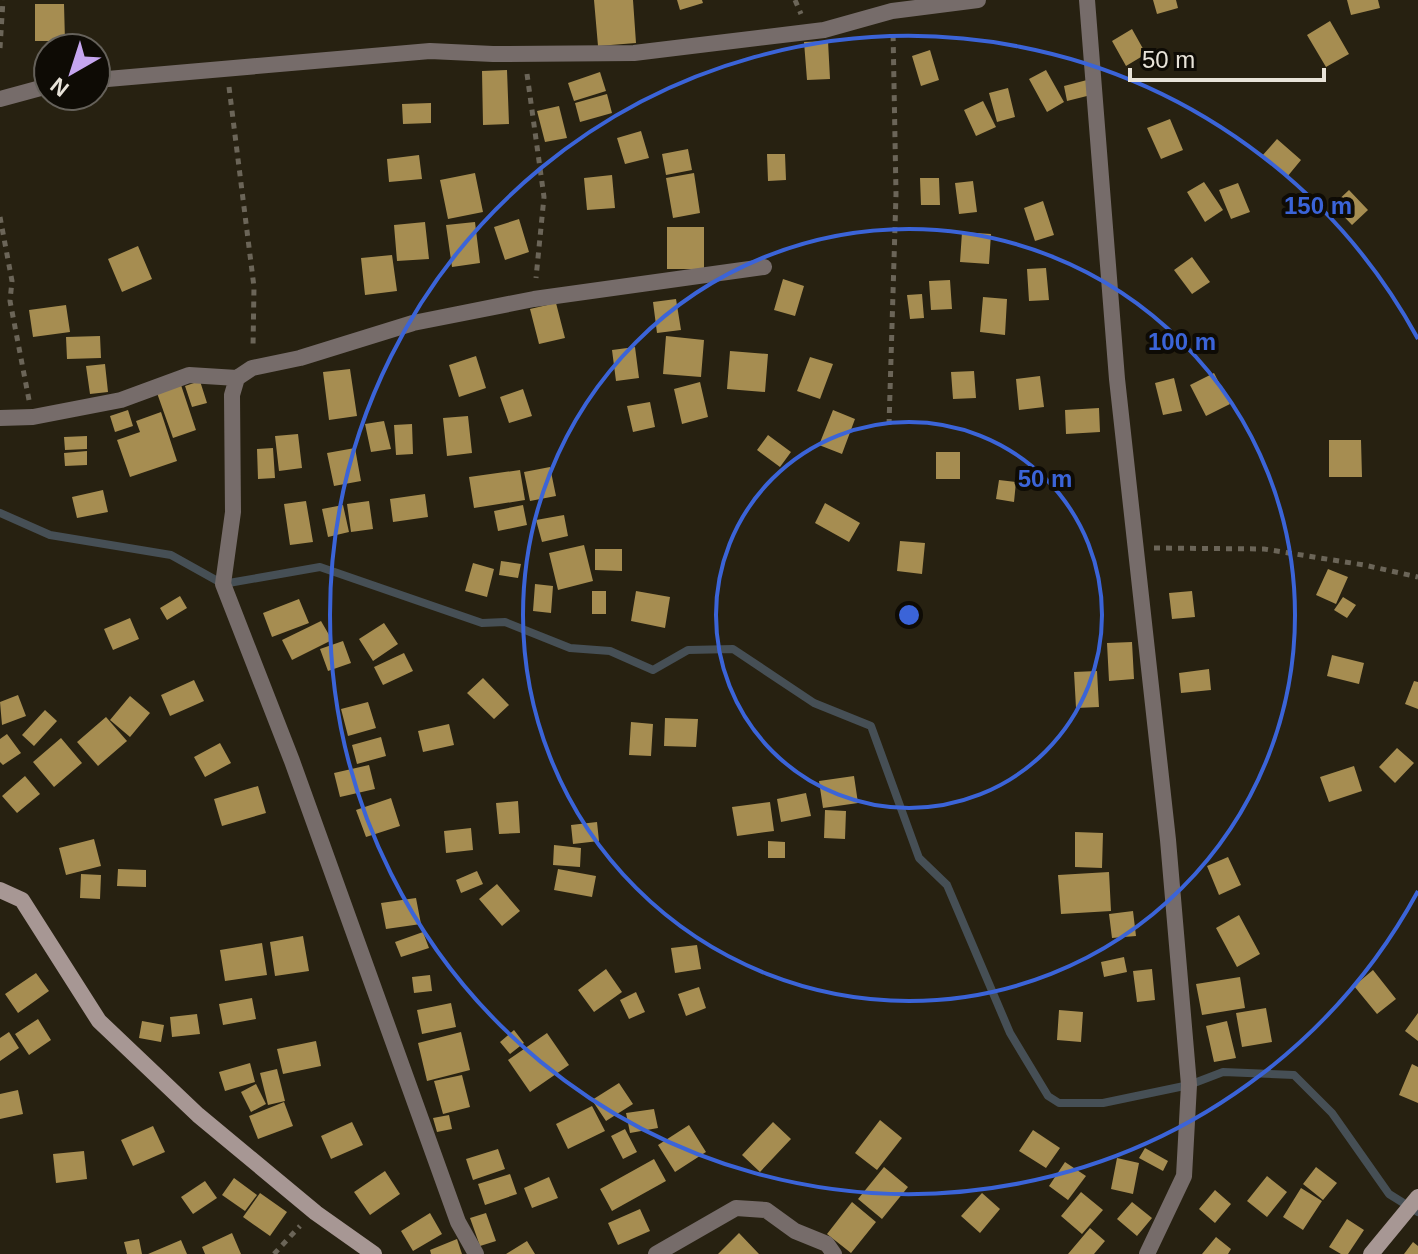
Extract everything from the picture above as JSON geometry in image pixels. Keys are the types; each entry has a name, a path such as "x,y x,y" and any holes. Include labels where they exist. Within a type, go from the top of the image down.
{"street":[{"path":"112,79 430,51 634,53 824,30 892,11 978,0"},
{"path":"1087,0 1117,379 1168,840 1189,1085 1184,1176 1147,1254"},
{"path":"0,99 32,90"},
{"path":"0,418 33,417 121,400 189,375 237,378 252,368 300,358 413,323 534,299 764,267"},
{"path":"237,378 232,395 233,512 223,584 292,761 458,1222 476,1254"},
{"path":"0,890 22,900 99,1021 198,1115 316,1213 374,1254"},
{"path":"1371,1254 1417,1199"},
{"path":"656,1254 736,1208 766,1210 795,1231 827,1244 834,1254"}],"path":[{"path":"0,48 3,0"},
{"path":"889,425 896,194 892,11"},
{"path":"524,54 544,197 534,299"},
{"path":"227,69 254,287 252,368"},
{"path":"0,217 12,281 10,301 33,417"},
{"path":"1137,548 1264,549 1418,577"},
{"path":"274,1254 290,1234 316,1213"}],"building":[{"path":"594,0 633,0 636,43 598,46"},
{"path":"677,0 702,0 703,3 680,10"},
{"path":"1153,0 1176,0 1178,8 1157,14"},
{"path":"1347,0 1378,0 1380,8 1351,15"},
{"path":"35,4 64,4 65,32 35,32"},
{"path":"1330,21 1349,54 1326,67 1307,35"},
{"path":"1132,29 1146,54 1126,66 1112,41"},
{"path":"828,41 830,79 807,80 804,42"},
{"path":"930,50 939,80 921,86 912,56"},
{"path":"507,70 509,124 483,125 482,71"},
{"path":"1046,70 1064,102 1047,112 1029,79"},
{"path":"600,72 606,91 574,101 568,83"},
{"path":"1087,80 1091,95 1067,101 1064,86"},
{"path":"1008,88 1015,117 997,122 989,93"},
{"path":"607,94 612,113 580,122 575,103"},
{"path":"983,101 996,127 976,136 964,110"},
{"path":"431,103 431,123 403,124 402,104"},
{"path":"559,106 567,138 545,142 537,111"},
{"path":"1170,119 1183,150 1161,159 1147,128"},
{"path":"641,131 649,158 625,164 617,138"},
{"path":"1277,139 1301,160 1287,177 1262,156"},
{"path":"688,149 692,170 666,175 662,154"},
{"path":"767,154 785,154 786,180 768,181"},
{"path":"419,155 422,179 389,182 387,159"},
{"path":"475,173 483,212 448,219 440,180"},
{"path":"694,173 700,213 673,218 666,178"},
{"path":"612,175 615,208 587,210 584,178"},
{"path":"920,178 939,178 940,205 921,205"},
{"path":"973,181 977,212 959,214 955,183"},
{"path":"1204,182 1223,210 1205,222 1187,192"},
{"path":"1238,183 1250,212 1231,219 1219,190"},
{"path":"1349,190 1368,210 1352,225 1333,205"},
{"path":"1043,201 1054,235 1035,241 1024,208"},
{"path":"519,219 529,252 505,260 494,227"},
{"path":"425,222 429,259 397,261 394,225"},
{"path":"475,222 480,263 452,267 446,225"},
{"path":"667,227 704,227 704,269 667,269"},
{"path":"962,232 991,234 989,264 960,262"},
{"path":"138,246 152,279 122,292 108,259"},
{"path":"392,255 397,291 365,295 361,258"},
{"path":"1192,257 1210,282 1192,294 1174,270"},
{"path":"1046,268 1049,300 1029,301 1027,269"},
{"path":"783,279 804,286 795,316 774,310"},
{"path":"950,280 952,309 931,310 929,281"},
{"path":"922,294 924,318 910,319 907,295"},
{"path":"983,297 1007,299 1005,335 980,332"},
{"path":"676,299 681,330 657,333 653,302"},
{"path":"556,303 565,338 539,344 530,309"},
{"path":"66,305 70,332 33,337 29,310"},
{"path":"100,336 101,358 67,359 66,337"},
{"path":"666,336 704,340 701,377 663,374"},
{"path":"635,347 639,378 616,381 612,350"},
{"path":"730,351 768,354 765,392 727,389"},
{"path":"476,356 486,388 459,397 449,365"},
{"path":"810,357 833,364 820,399 797,391"},
{"path":"105,364 108,392 90,394 86,366"},
{"path":"350,369 357,416 329,420 323,372"},
{"path":"974,371 976,398 953,399 951,372"},
{"path":"1214,373 1230,404 1206,416 1190,385"},
{"path":"1040,376 1044,407 1019,410 1016,379"},
{"path":"1174,378 1182,411 1163,415 1155,383"},
{"path":"200,381 207,403 192,407 185,386"},
{"path":"700,382 708,417 682,424 674,389"},
{"path":"181,385 196,430 173,438 157,393"},
{"path":"523,389 532,416 509,423 500,397"},
{"path":"650,402 655,427 633,432 627,406"},
{"path":"1099,408 1100,432 1066,434 1065,410"},
{"path":"128,410 133,426 115,432 110,416"},
{"path":"833,410 855,419 842,454 819,445"},
{"path":"161,412 177,461 130,477 117,440 140,432 136,421"},
{"path":"468,416 472,453 447,456 443,418"},
{"path":"384,421 391,449 371,452 365,424"},
{"path":"412,424 413,454 396,455 394,425"},
{"path":"298,434 302,468 279,471 275,436"},
{"path":"768,435 791,452 780,467 757,450"},
{"path":"87,436 87,449 65,450 64,437"},
{"path":"1329,440 1361,440 1362,477 1329,477"},
{"path":"273,448 275,478 258,479 257,449"},
{"path":"355,448 361,481 334,486 327,453"},
{"path":"87,451 87,465 65,466 64,453"},
{"path":"936,452 960,452 960,479 936,479"},
{"path":"550,467 556,496 530,501 524,472"},
{"path":"520,470 525,500 474,508 469,477"},
{"path":"999,480 1016,482 1014,502 996,499"},
{"path":"103,490 108,512 77,518 72,497"},
{"path":"425,494 428,517 393,522 390,499"},
{"path":"306,501 313,542 290,545 284,504"},
{"path":"369,501 373,529 351,532 347,504"},
{"path":"825,503 860,523 849,542 815,523"},
{"path":"343,505 349,532 328,537 322,509"},
{"path":"523,505 527,525 498,531 494,511"},
{"path":"564,515 568,536 542,542 536,520"},
{"path":"900,541 925,543 922,574 897,571"},
{"path":"584,545 593,581 558,590 549,553"},
{"path":"595,549 622,549 622,571 595,570"},
{"path":"501,561 521,564 518,578 499,575"},
{"path":"473,563 494,569 487,597 465,591"},
{"path":"1328,569 1348,577 1336,604 1316,595"},
{"path":"535,584 553,586 551,613 533,611"},
{"path":"592,591 606,591 606,614 592,614"},
{"path":"636,591 670,597 665,628 631,621"},
{"path":"1192,591 1195,617 1172,619 1169,593"},
{"path":"180,596 187,608 167,620 160,608"},
{"path":"1343,597 1356,605 1347,618 1334,610"},
{"path":"299,599 309,623 272,637 263,613"},
{"path":"130,618 139,639 113,650 104,629"},
{"path":"321,621 332,640 292,660 282,640"},
{"path":"384,623 398,644 373,661 359,639"},
{"path":"343,641 351,663 328,671 320,649"},
{"path":"1132,642 1134,679 1109,681 1107,643"},
{"path":"404,653 413,671 383,685 374,667"},
{"path":"1332,655 1364,663 1359,684 1327,676"},
{"path":"1209,669 1211,690 1181,693 1179,673"},
{"path":"1097,671 1099,707 1076,708 1074,672"},
{"path":"483,678 509,705 494,719 467,693"},
{"path":"194,680 204,701 170,716 161,695"},
{"path":"1414,681 1418,682 1418,709 1405,704"},
{"path":"18,695 26,716 2,725 0,702"},
{"path":"130,696 150,713 130,737 110,720"},
{"path":"368,702 376,728 348,736 341,709"},
{"path":"45,710 57,721 34,746 22,735"},
{"path":"106,717 127,741 98,766 77,742"},
{"path":"665,718 698,719 696,747 664,746"},
{"path":"631,722 653,724 651,756 629,755"},
{"path":"449,724 454,745 423,752 418,731"},
{"path":"7,734 21,753 3,765 0,762 0,739"},
{"path":"381,737 386,756 357,764 352,745"},
{"path":"61,738 82,763 54,787 33,762"},
{"path":"220,743 231,763 205,777 194,757"},
{"path":"1397,748 1414,763 1395,783 1379,767"},
{"path":"369,765 375,789 340,797 334,773"},
{"path":"1354,766 1362,791 1329,802 1320,777"},
{"path":"25,776 40,794 17,813 2,796"},
{"path":"854,776 858,803 823,808 819,781"},
{"path":"258,786 266,813 222,826 214,799"},
{"path":"806,793 811,816 781,822 777,799"},
{"path":"391,798 400,826 366,837 356,810"},
{"path":"518,801 520,833 499,834 496,803"},
{"path":"770,802 774,831 737,836 732,807"},
{"path":"825,810 846,811 845,839 824,838"},
{"path":"597,822 599,841 573,844 571,825"},
{"path":"471,828 473,850 446,853 444,831"},
{"path":"1075,832 1103,833 1102,868 1075,867"},
{"path":"94,839 101,866 66,875 59,848"},
{"path":"768,841 785,842 785,858 768,858"},
{"path":"554,845 581,848 580,867 553,865"},
{"path":"1228,857 1241,885 1219,895 1207,866"},
{"path":"118,869 146,870 146,887 117,886"},
{"path":"558,869 596,876 592,897 554,890"},
{"path":"477,871 483,884 461,893 456,880"},
{"path":"1109,872 1111,911 1061,914 1058,875"},
{"path":"81,874 101,875 100,899 80,898"},
{"path":"497,884 520,911 502,926 479,899"},
{"path":"416,898 421,924 386,929 381,903"},
{"path":"1133,911 1136,936 1112,938 1109,914"},
{"path":"1239,915 1260,954 1237,967 1216,928"},
{"path":"423,932 429,948 401,957 395,942"},
{"path":"303,936 309,971 275,976 270,942"},
{"path":"262,943 267,975 225,981 220,950"},
{"path":"697,945 701,969 675,973 671,948"},
{"path":"1124,957 1127,972 1104,977 1101,962"},
{"path":"606,969 622,992 594,1012 578,990"},
{"path":"1152,969 1155,1000 1137,1002 1133,971"},
{"path":"1373,970 1396,999 1377,1014 1354,986"},
{"path":"36,973 49,991 18,1013 5,994"},
{"path":"430,975 432,991 414,993 412,977"},
{"path":"1240,977 1245,1008 1202,1015 1196,984"},
{"path":"699,987 706,1008 686,1016 678,994"},
{"path":"636,992 645,1012 629,1019 620,1000"},
{"path":"252,998 256,1019 223,1025 219,1004"},
{"path":"451,1003 456,1027 422,1034 417,1010"},
{"path":"1266,1008 1272,1042 1242,1047 1236,1013"},
{"path":"1059,1010 1083,1012 1081,1042 1057,1040"},
{"path":"1418,1013 1418,1041 1405,1031"},
{"path":"197,1014 200,1034 172,1037 170,1017"},
{"path":"38,1019 51,1040 29,1055 15,1034"},
{"path":"142,1021 164,1025 161,1042 139,1038"},
{"path":"1227,1021 1236,1058 1214,1062 1206,1026"},
{"path":"514,1030 524,1043 510,1054 500,1042"},
{"path":"9,1032 19,1048 0,1061 0,1038"},
{"path":"461,1032 470,1070 427,1081 418,1043"},
{"path":"547,1033 569,1065 530,1092 508,1060"},
{"path":"316,1041 321,1066 283,1074 277,1049"},
{"path":"250,1063 255,1082 225,1091 219,1072"},
{"path":"1412,1064 1418,1067 1418,1103 1399,1095"},
{"path":"277,1069 285,1101 268,1105 260,1073"},
{"path":"462,1075 470,1107 443,1114 434,1081"},
{"path":"619,1083 633,1104 606,1121 592,1100"},
{"path":"256,1084 266,1104 251,1112 241,1092"},
{"path":"18,1090 23,1114 0,1119 0,1094"},
{"path":"284,1102 293,1126 258,1139 249,1116"},
{"path":"592,1106 605,1131 568,1149 556,1124"},
{"path":"654,1109 658,1128 630,1133 626,1113"},
{"path":"449,1115 452,1129 437,1132 433,1118"},
{"path":"880,1120 902,1138 877,1170 855,1153"},
{"path":"352,1122 363,1145 331,1159 321,1136"},
{"path":"773,1122 791,1139 760,1172 742,1155"},
{"path":"689,1125 706,1152 675,1172 658,1145"},
{"path":"153,1126 165,1152 133,1166 121,1140"},
{"path":"625,1129 637,1152 623,1159 611,1136"},
{"path":"1033,1130 1060,1148 1046,1168 1019,1151"},
{"path":"1145,1148 1168,1161 1163,1171 1139,1158"},
{"path":"498,1149 505,1169 473,1180 466,1159"},
{"path":"84,1151 87,1179 56,1183 53,1154"},
{"path":"1117,1158 1139,1163 1133,1194 1111,1189"},
{"path":"654,1159 666,1181 612,1211 600,1189"},
{"path":"1065,1162 1086,1176 1068,1200 1049,1186"},
{"path":"884,1167 908,1187 882,1219 858,1199"},
{"path":"1316,1167 1337,1183 1323,1200 1303,1184"},
{"path":"385,1171 400,1194 370,1215 354,1192"},
{"path":"510,1174 517,1194 485,1205 478,1184"},
{"path":"1267,1176 1287,1192 1267,1217 1247,1201"},
{"path":"549,1177 558,1198 532,1208 524,1188"},
{"path":"234,1178 257,1195 245,1211 222,1195"},
{"path":"205,1181 217,1198 193,1214 181,1197"},
{"path":"1301,1188 1322,1201 1303,1230 1283,1217"},
{"path":"1215,1190 1231,1204 1215,1223 1199,1209"},
{"path":"1081,1192 1103,1210 1082,1234 1061,1216"},
{"path":"260,1193 287,1212 270,1236 243,1217"},
{"path":"982,1193 1000,1209 980,1233 961,1216"},
{"path":"852,1202 876,1222 851,1253 827,1234"},
{"path":"1132,1202 1152,1218 1137,1236 1117,1219"},
{"path":"640,1209 650,1231 618,1245 608,1223"},
{"path":"430,1213 442,1234 413,1251 401,1231"},
{"path":"486,1213 496,1241 480,1246 470,1218"},
{"path":"1347,1219 1364,1230 1348,1254 1341,1254 1329,1247"},
{"path":"1090,1228 1105,1241 1094,1254 1068,1254"},
{"path":"232,1233 241,1254 205,1254 202,1247"},
{"path":"739,1233 759,1254 718,1254"},
{"path":"1216,1237 1231,1249 1228,1254 1202,1254"},
{"path":"139,1239 142,1254 127,1254 124,1242"},
{"path":"457,1239 462,1254 431,1254 430,1250"},
{"path":"181,1240 187,1254 148,1254"},
{"path":"527,1241 535,1254 506,1254"},
{"path":"1413,1242 1418,1246 1418,1254 1404,1254"}],"waterway":[{"path":"0,513 50,535 171,555 223,584 320,567 482,623 505,622 570,648 610,651 653,670 688,650 733,649 814,703 871,726 919,858 947,885 1010,1033 1048,1096 1059,1103 1103,1103 1189,1085 1223,1072 1294,1075 1332,1113 1389,1194 1418,1212"}]}
